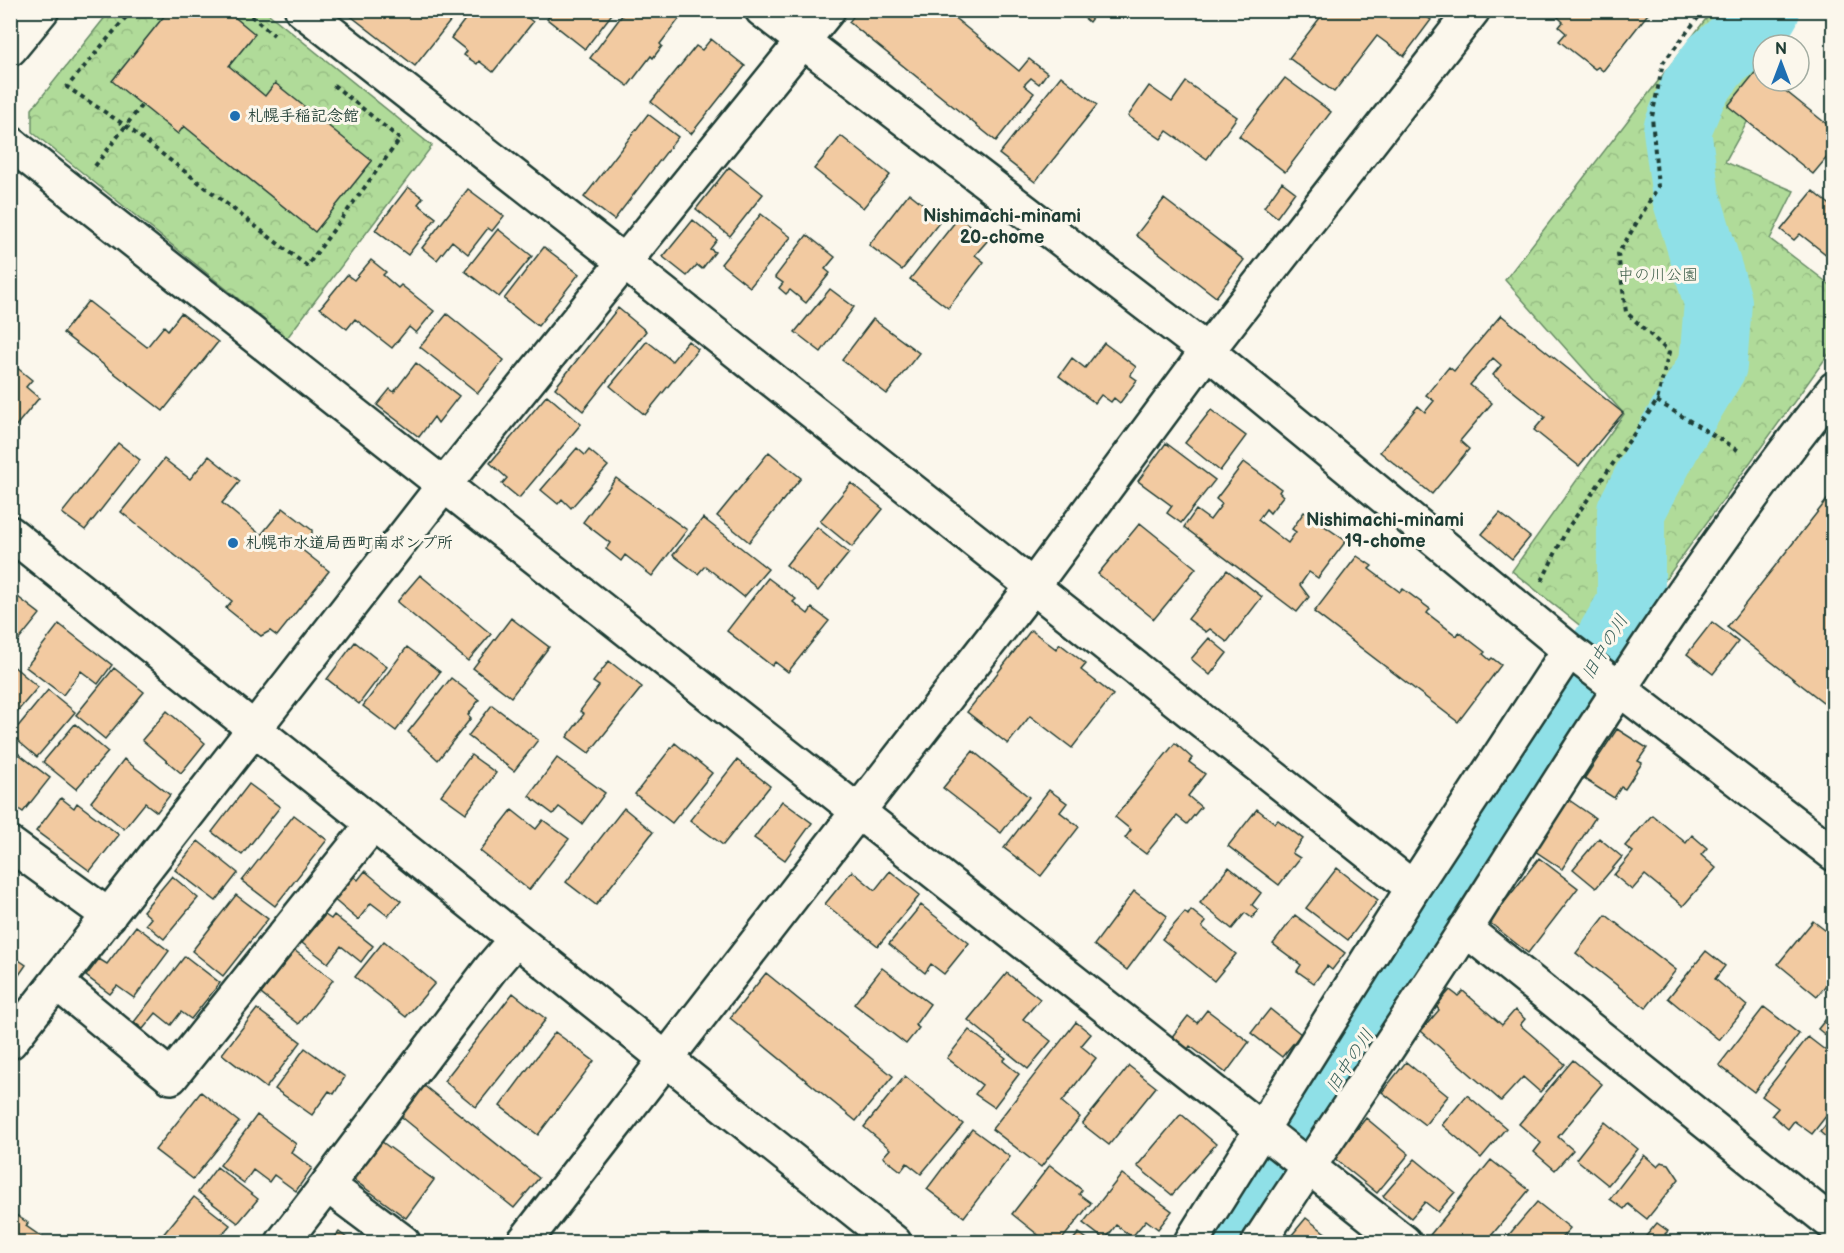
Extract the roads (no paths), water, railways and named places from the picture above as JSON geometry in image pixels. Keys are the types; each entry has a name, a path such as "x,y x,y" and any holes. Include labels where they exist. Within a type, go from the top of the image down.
{"street":[{"path":"12,44 42,10"},
{"path":"302,10 624,262 1413,888"},
{"path":"762,10 803,44 1207,351 1569,651 1833,854"},
{"path":"10,1042 444,485 803,44 828,10"},
{"path":"524,1242 1033,586 1207,351 1473,10"},
{"path":"10,142 1404,1242"},
{"path":"1259,1242 1465,929 1617,688 1782,453 1833,389"},
{"path":"11,534 894,1242"},
{"path":"1191,1242 1413,888 1569,651"},
{"path":"57,982 171,1077 373,824"},
{"path":"10,844 109,916"},
{"path":"1465,929 1833,1225"},
{"path":"283,1242 516,939"},
{"path":"327,1185 403,1242"}],"waterway":[{"name":"旧中の川","path":"1231,1242 1327,1091 1386,1007 1516,798 1631,604 1631,511 1671,435 1713,365 1718,302 1686,197 1677,130 1694,89 1715,61 1753,28 1766,10"}],"place":[{"name":"札幌手稲記念館","path":"235,116"},
{"name":"札幌市水道局西町南ポンプ所","path":"233,543"}],"district":[{"name":"Nishimachi-minami 20-chome","path":"1002,226"},
{"name":"Nishimachi-minami 19-chome","path":"1385,530"}],"park label":[{"name":"中の川公園","path":"1658,275"}]}
